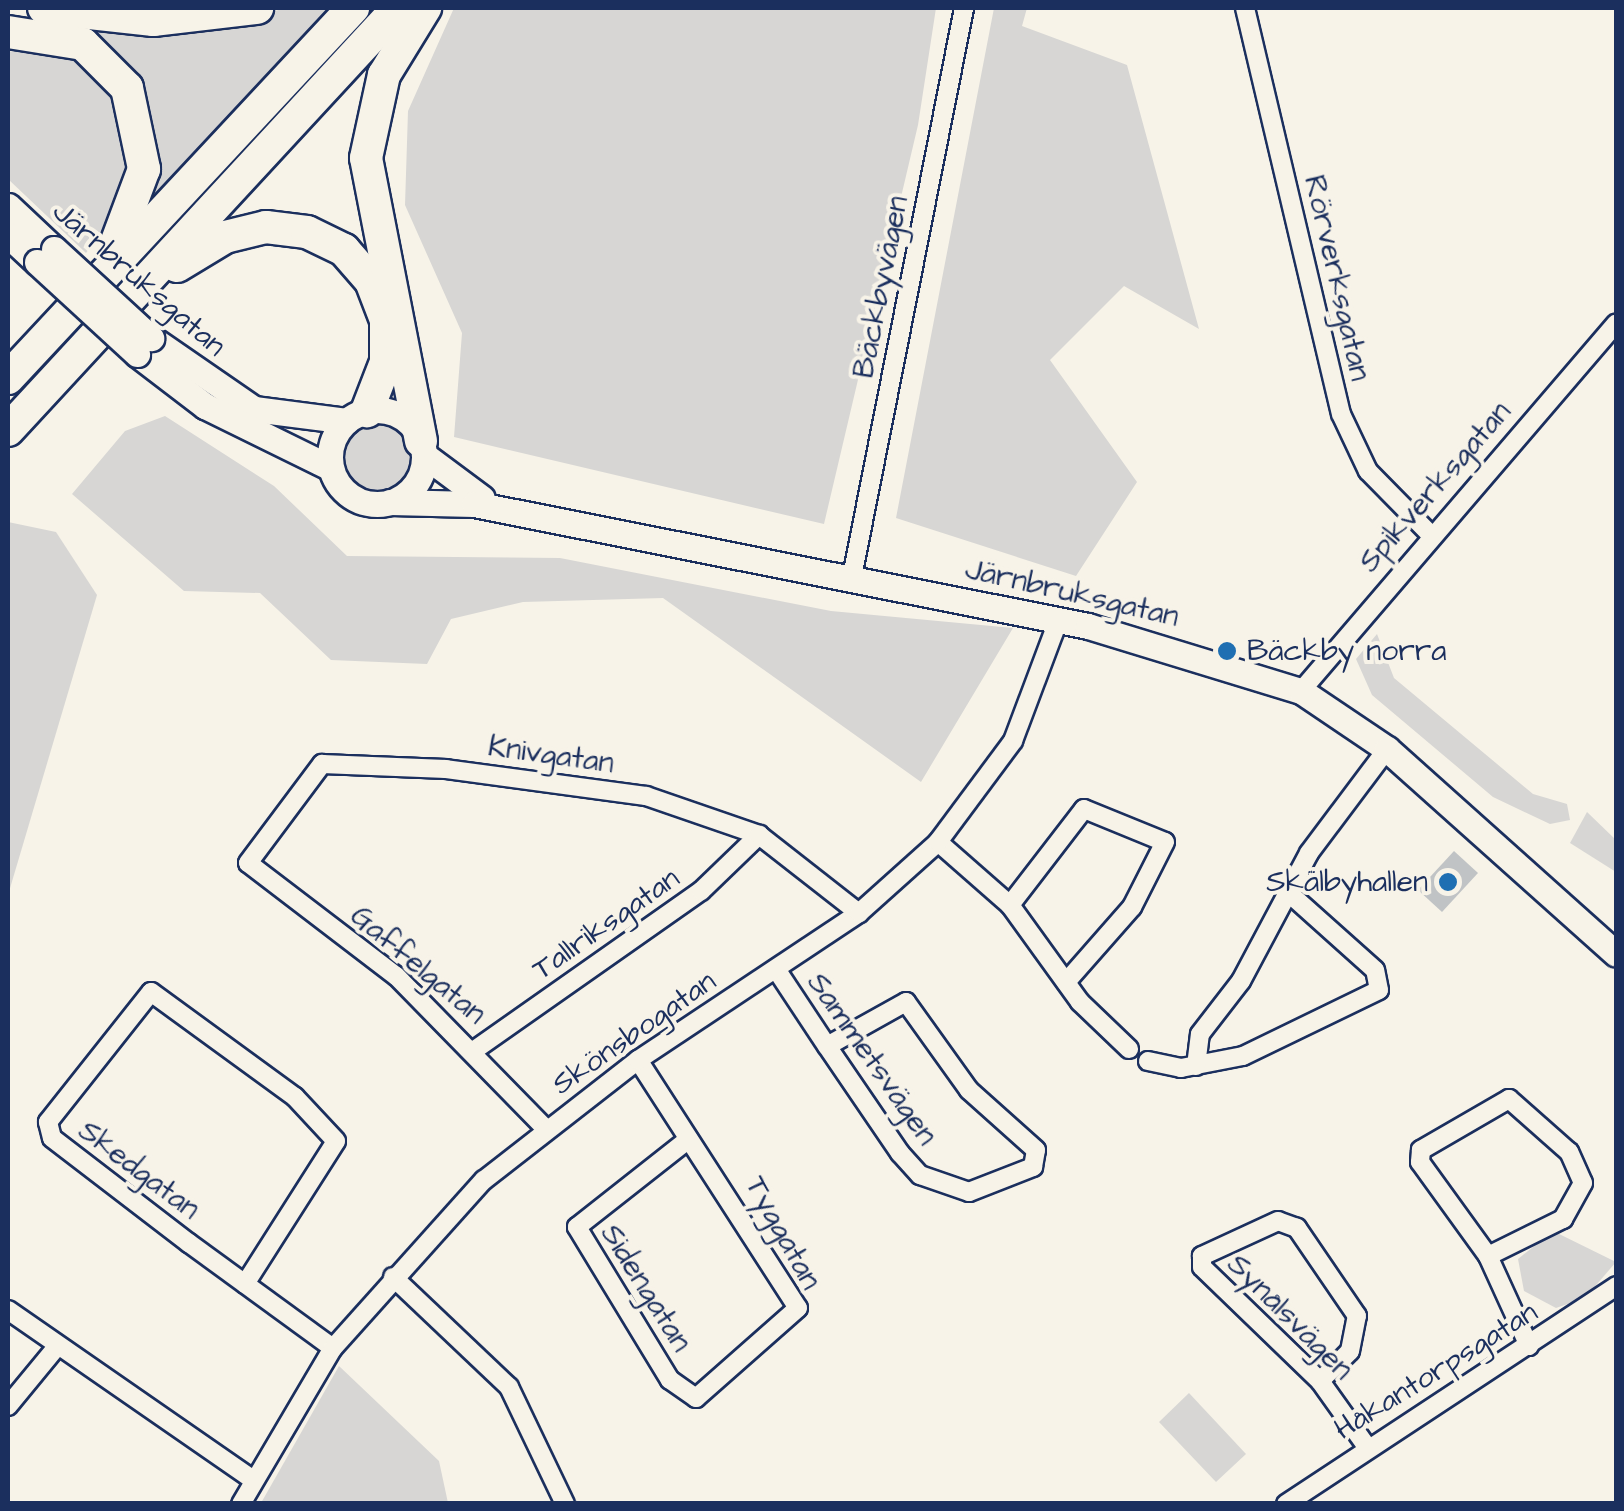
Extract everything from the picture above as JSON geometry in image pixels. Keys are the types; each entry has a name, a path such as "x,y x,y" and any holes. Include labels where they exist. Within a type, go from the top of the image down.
{"highway":[{"path":"8,11 44,8 153,20 258,8"},
{"path":"8,378 354,8"},
{"path":"8,430 398,8"},
{"path":"423,448 366,158 384,75 425,8"},
{"path":"8,32 64,36 100,56 128,88 142,127 134,210 58,308 56,324"},
{"path":"136,293 245,231 287,228 326,239 365,273 386,320 384,373 356,416"}],"street":[{"name":"Bäckbyvägen","path":"852,578 964,8"},
{"name":"Rörverksgatan","path":"1245,8 1341,414 1368,471 1429,533"},
{"name":"Järnbruksgatan","path":"8,206 45,255 225,418 331,468"},
{"name":"Järnbruksgatan","path":"8,235 45,255"},
{"name":"Spikverksgatan","path":"1301,691 1429,533 1616,324"},
{"name":"Järnbruksgatan","path":"144,346 254,409 356,416"},
{"path":"356,416 403,417 423,448 414,486 390,502 360,501 331,468 356,416"},
{"name":"Järnbruksgatan","path":"423,448 458,485 539,517"},
{"name":"Järnbruksgatan","path":"390,502 428,498 852,578 1058,621 1301,691 1387,749 1616,954"},
{"name":"Skönsbogatan","path":"241,1504 249,1477 333,1348 393,1277 545,1128 638,1060 859,913 938,842 1012,741 1058,621"},
{"path":"1196,1066 1200,1034 1387,749"},
{"name":"Knivgatan","path":"248,857 312,772 334,762 646,796 759,835 859,913"},
{"path":"1010,904 1084,809 1164,847 1132,908 1066,982"},
{"name":"Tallriksgatan","path":"476,1049 701,891 759,835"},
{"path":"938,842 1010,904 1066,982 1129,1049"},
{"name":"Gaffelgatan","path":"248,857 476,1049 545,1128"},
{"path":"1148,1061 1196,1066 1290,1041 1378,990 1375,970 1289,893"},
{"name":"Sammetsvägen","path":"776,969 827,1046 900,1153 942,1187 969,1192 1034,1162 1036,1150 968,1090 906,1002 827,1046"},
{"name":"Skedgatan","path":"245,1284 336,1141 194,1018 163,996 141,996 48,1129 245,1284 333,1348"},
{"name":"Tyggatan","path":"638,1060 798,1308 696,1398 682,1396"},
{"path":"1488,1256 1562,1219 1581,1196 1582,1175 1569,1152 1516,1104 1421,1150 1420,1162 1488,1256 1529,1346"},
{"name":"Sidengatan","path":"682,1396 577,1228 688,1139"},
{"name":"Synålsvägen","path":"1320,1381 1350,1351 1357,1316 1292,1223 1222,1242 1202,1256 1202,1268 1320,1381 1367,1446"},
{"path":"393,1277 509,1387 566,1504"},
{"name":"Håkantorpsgatan","path":"1286,1504 1367,1446 1529,1346 1616,1286"},
{"path":"8,1310 55,1349 249,1477"},
{"path":"8,1406 55,1349"}],"shaded area":[{"path":"285,8 336,8 141,216 153,122 129,64 95,38 8,19 239,22"},
{"path":"454,8 936,8 918,125 824,524 454,437 462,333 405,205 408,111"},
{"path":"994,8 1027,8 1022,26 1127,65 1199,329 1124,286 1050,360 1137,482 1076,576 896,518"},
{"path":"38,47 88,63 121,106 131,156 107,226 86,253 8,179 8,52"},
{"path":"165,416 274,486 347,556 560,558 831,611 1013,628 921,782 663,598 523,602 451,619 427,664 331,660 260,593 184,591 72,494 125,431"},
{"path":"377,423 401,433 411,457 401,481 377,491 353,481 343,457 353,433"},
{"path":"8,522 56,532 97,595 8,895"},
{"path":"1377,634 1394,678 1533,794 1567,804 1570,820 1550,824 1493,797 1372,695 1356,659"},
{"path":"1587,812 1616,840 1616,872 1570,843"},
{"path":"1553,1231 1616,1262 1585,1298 1556,1308 1524,1291 1518,1259"},
{"path":"339,1366 439,1461 448,1503 261,1503"},
{"path":"1189,1393 1246,1454 1216,1482 1159,1422"}],"building":[{"name":"Skälbyhallen","path":"1454,851 1478,873 1442,912 1418,890"}],"place":[{"name":"Bäckby norra","path":"1227,651"},
{"name":"Skälbyhallen","path":"1448,882"}]}
